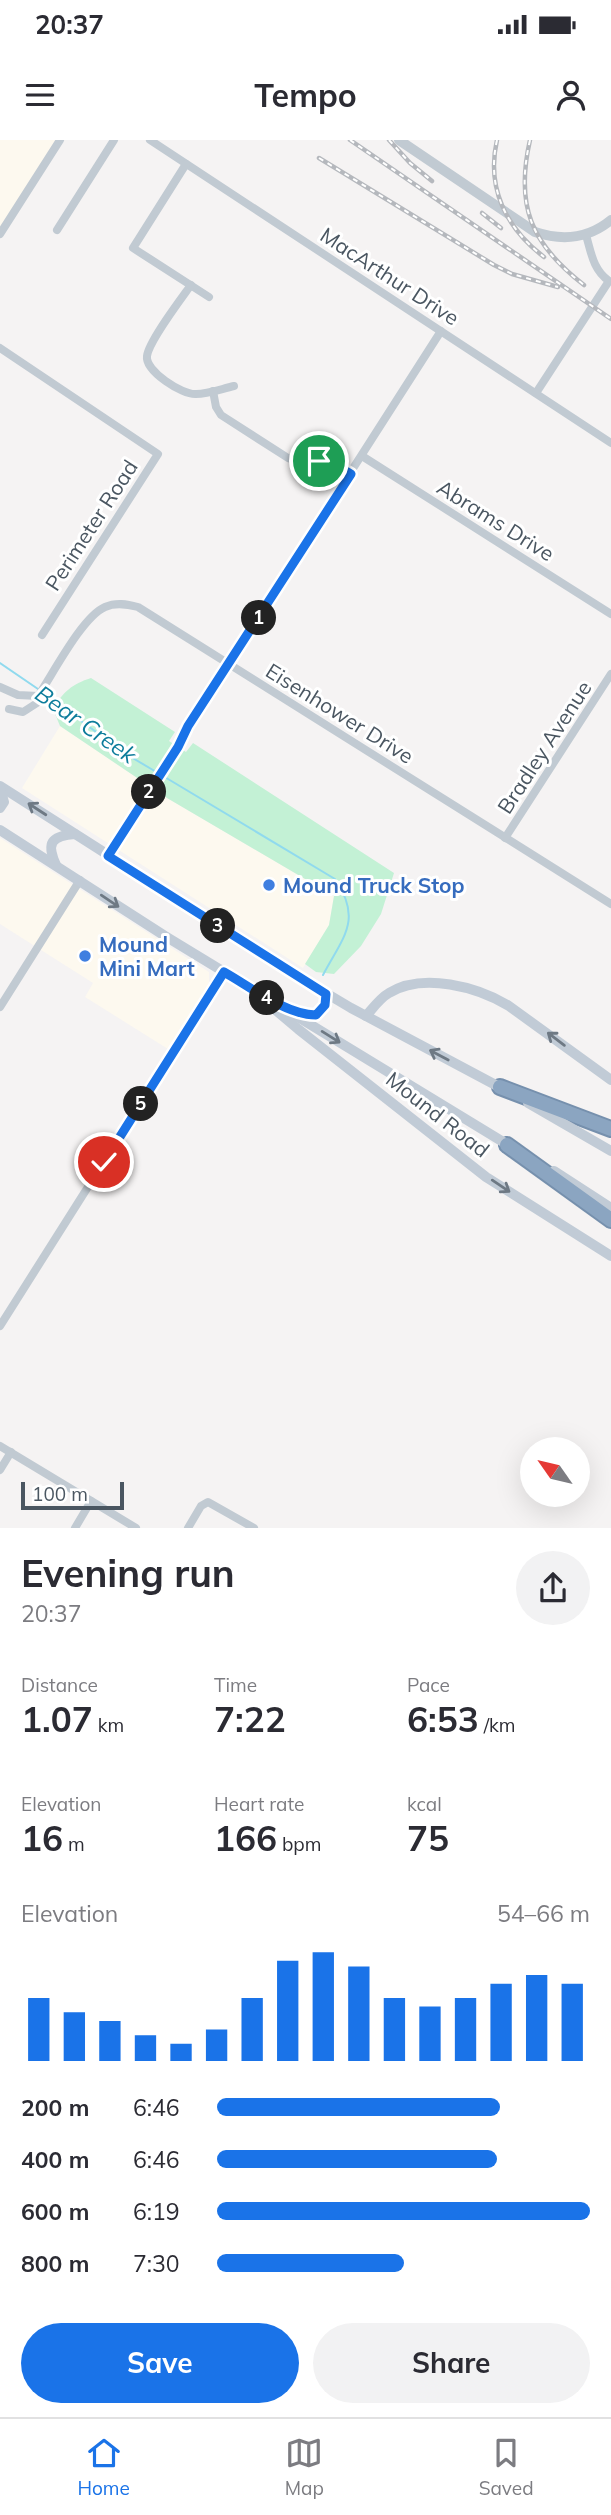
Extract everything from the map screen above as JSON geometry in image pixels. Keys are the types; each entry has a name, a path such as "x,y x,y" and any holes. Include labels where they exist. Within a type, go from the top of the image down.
{"highway":[{"path":"500,1087 611,1129"},
{"path":"507,1145 611,1220"}],"main road":[{"name":"Mound Road","path":"0,787 326,994 500,1087 611,1151"},
{"path":"0,787 4,802 0,808"},
{"name":"Mound Road","path":"0,830 224,972 507,1145 534,1158 611,1208"},
{"path":"56,865 50,852 52,842 57,837 75,834"},
{"path":"366,1016 382,997 400,988 429,984 464,988 509,1006 611,1080"},
{"name":"Mound Road","path":"252,989 298,1029 486,1177 611,1256"},
{"path":"271,1000 307,1015 316,1015 325,1005 326,994"}],"street":[{"path":"0,234 60,140"},
{"path":"57,230 114,140"},
{"name":"MacArthur Drive","path":"150,140 611,443"},
{"path":"398,140 535,232 556,238 586,234 611,220"},
{"path":"186,164 133,248 209,297"},
{"path":"536,393 609,281 599,273 594,264 586,234"},
{"path":"191,285 149,350 148,362 153,371 187,393 234,386"},
{"path":"108,856 441,331"},
{"name":"Perimeter Road","path":"0,348 158,454 42,635"},
{"path":"213,391 216,407 221,415 279,453 302,462 329,462 351,474"},
{"name":"Abrams Drive","path":"362,456 611,614"},
{"name":"Eisenhower Drive","path":"9,709 19,712 28,710 37,703 38,696 92,616 105,607 120,603 145,610 611,904"},
{"name":"Bradley Avenue","path":"505,838 611,674"},
{"path":"0,687 18,695 38,696"},
{"path":"0,1007 80,880"},
{"path":"0,1326 224,972"},
{"path":"0,1446 136,1528"},
{"path":"0,1470 10,1452"},
{"path":"75,1528 91,1500"},
{"path":"187,1528 201,1506 208,1502 254,1528"}],"shaded area":[{"path":"0,140 57,140 0,230"},
{"path":"60,726 167,798 334,896 329,925 303,968 22,788"},
{"path":"0,838 209,972 209,983 168,1049 85,997 93,983 0,924"}],"green space":[{"path":"91,678 175,732 169,741 186,752 193,743 394,873 381,914 361,946 334,974 316,972 305,964 329,925 334,896 167,798 60,726 53,709 64,693"}],"waterway":[{"name":"Bear Creek","path":"0,663 38,689"},
{"name":"Bear Creek","path":"42,693 131,757 158,773"},
{"name":"Bear Creek","path":"163,776 335,879 348,906 349,917 343,939 323,975"}],"railway":[{"path":"350,140 611,319"},
{"path":"389,140 410,163 432,181"},
{"path":"497,140 494,174 502,206 519,233 544,257"},
{"path":"530,140 525,185 532,222 551,254 584,285"},
{"path":"319,158 494,265 512,274 558,287"},
{"path":"482,213 501,228"}],"place":[{"name":"Mound Truck Stop","path":"269,885"},
{"name":"Mound Mini Mart","path":"85,956"}],"route":[{"path":"104,1162 224,972 271,1000 307,1015 316,1015 325,1005 326,994 108,856 178,747 188,726 351,474 333,463 319,461"}]}
